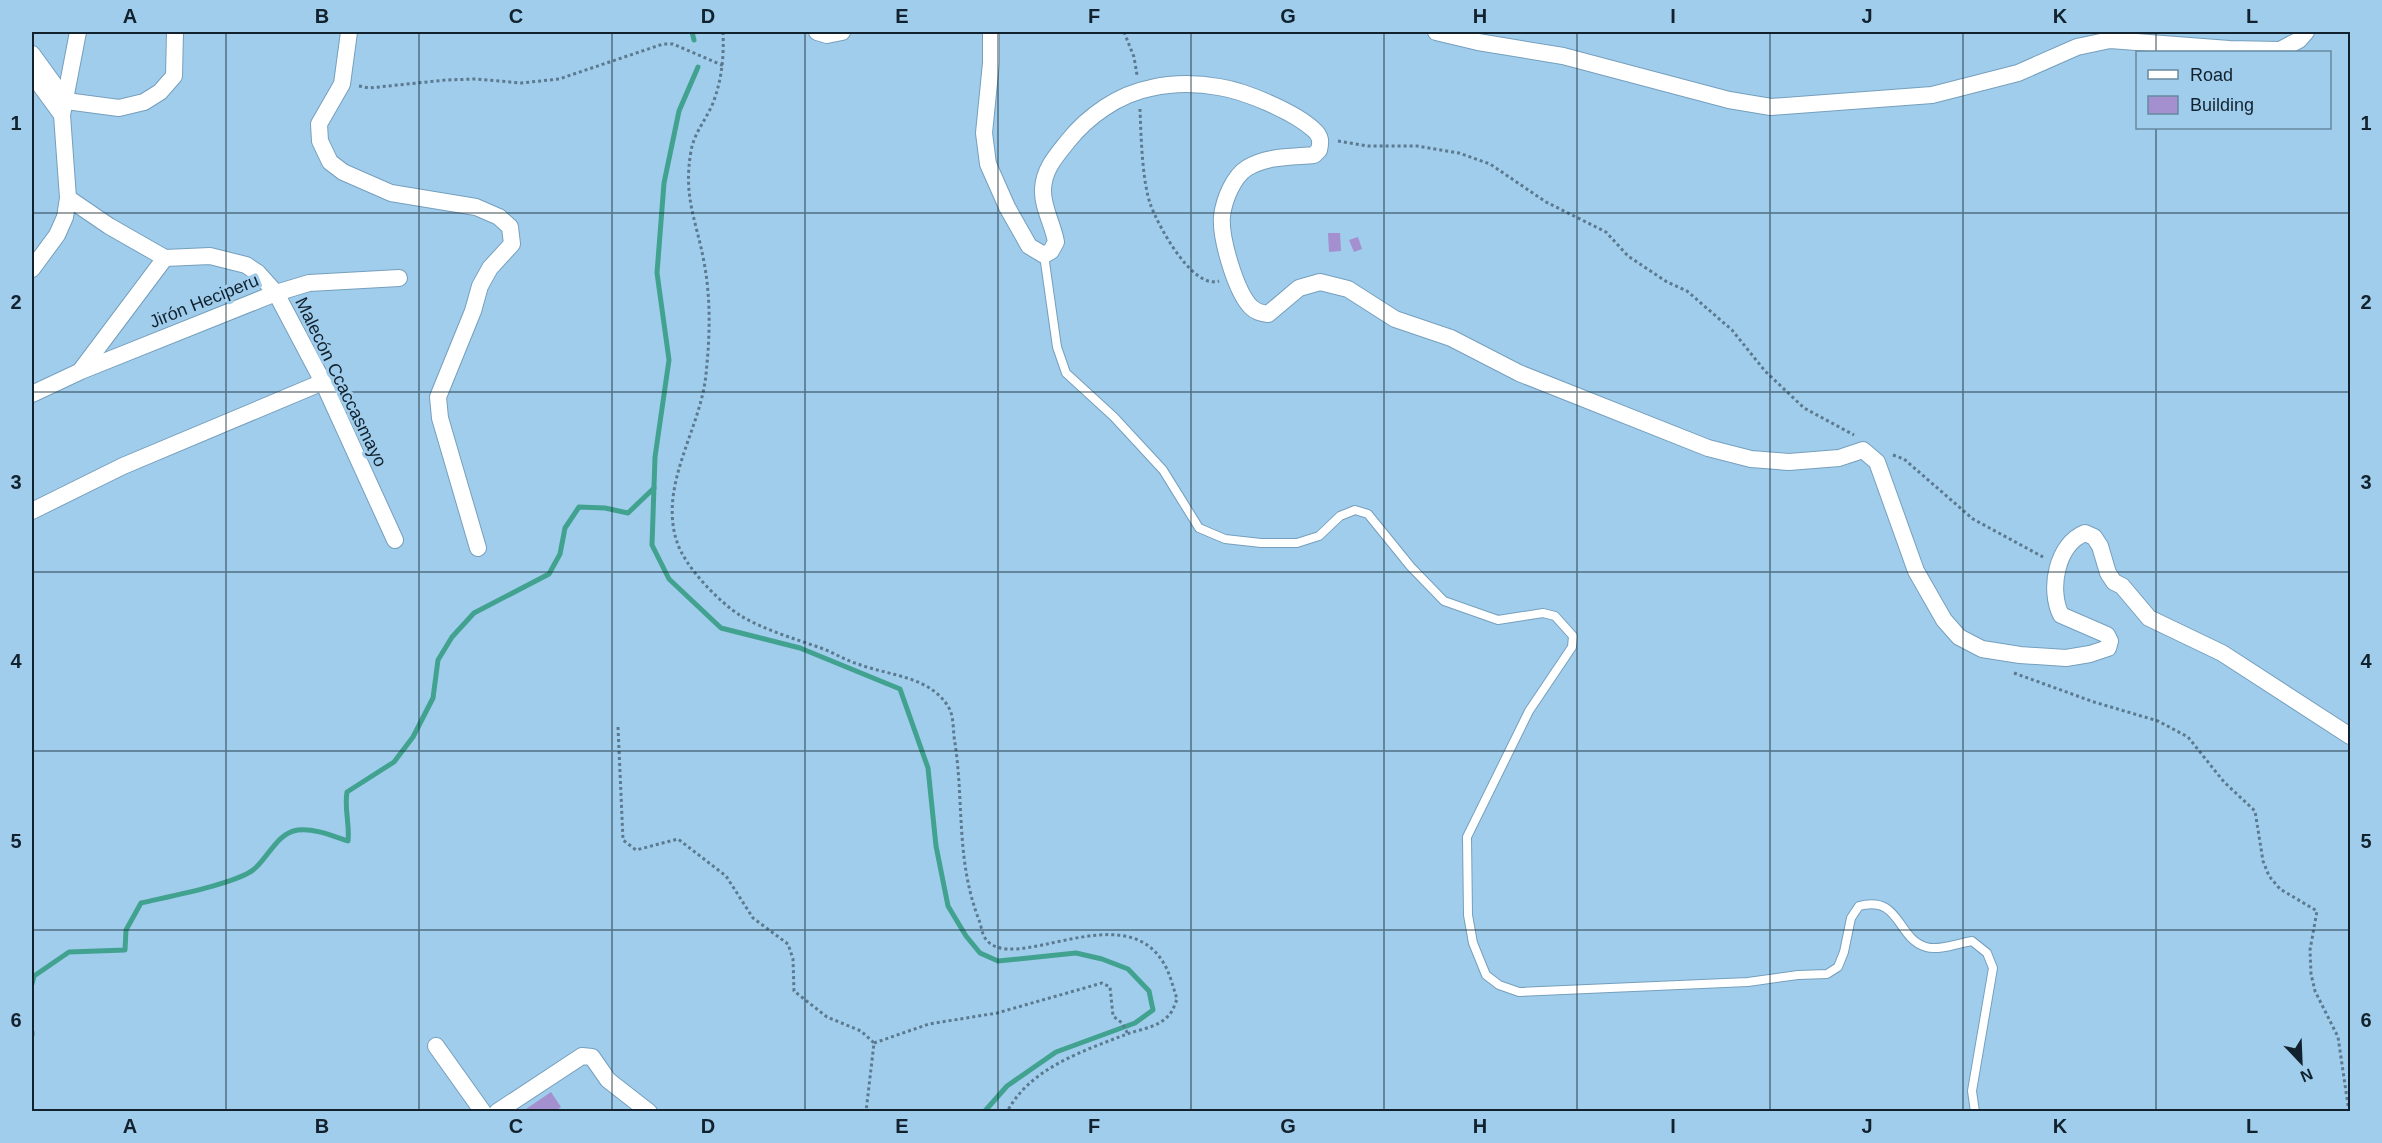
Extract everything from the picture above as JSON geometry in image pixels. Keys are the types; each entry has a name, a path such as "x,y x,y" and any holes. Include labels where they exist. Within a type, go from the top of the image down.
{"street":[{"path":"32,269 57,235 65,217 68,198 64,108 78,32"},
{"path":"32,74 64,108 119,108 144,102 174,76 175,32"},
{"path":"349,32 342,84 319,124 320,141 330,162 350,175 391,193 476,207 499,217 510,227 512,244 490,268 480,286 473,311 438,397 440,418 453,455 478,548"},
{"path":"817,32 827,35 842,32"},
{"path":"991,32 991,63 984,133 988,164 1007,207 1029,246 1044,255 1051,251 1056,242 1042,190 1046,171 1076,130 1116,100 1139,92 1177,84 1221,87 1285,111 1316,130 1321,140 1319,150 1314,155 1267,159 1247,168 1237,176 1222,216 1225,240 1235,275 1250,307 1260,313 1268,314 1299,288 1320,282 1348,289 1395,319 1451,338 1519,373 1708,448 1751,459 1789,462 1839,458 1861,444 1877,462 1916,571 1944,620 1959,637 1982,649 2020,656 2066,658 2091,654 2108,648 2110,641 2108,635 2061,615 2056,600 2058,567 2077,536 2085,533 2094,537 2114,582 2122,586 2149,618 2222,653 2350,736"},
{"path":"1436,32 1478,42 1563,56 1729,100 1771,107 1932,94 2018,73 2077,47 2110,40 2229,49 2280,50 2300,40 2306,32"},
{"path":"32,54 64,108"},
{"path":"68,198 109,226 165,258 81,371"},
{"name":"Malecón Ccaccasmayo","path":"165,258 210,256 246,265 276,293 323,382 395,540"},
{"name":"Jirón Heciperu","path":"32,394 81,371 276,293 309,284 399,278"},
{"path":"32,379 54,384"},
{"path":"32,511 123,466 323,382"},
{"path":"436,1046 483,1112"},
{"path":"497,1112 582,1056 588,1056 617,1089 649,1112"}],"lane":[{"path":"1044,255 1058,347 1066,372 1114,417 1163,470 1199,528 1225,539 1297,543 1319,536 1340,516 1355,510 1368,514 1411,567 1444,601 1498,620 1543,614 1555,616 1573,636 1572,647 1529,711 1467,837 1468,915 1473,943 1486,975 1499,985 1519,992 1748,982 1798,975 1827,974 1838,967 1844,952 1851,918 1859,906 1872,902 1889,908 1917,942 1926,947 1972,941 1987,953 1993,968 1972,1090 1975,1112"}],"path":[{"path":"723,32 724,66 713,104 691,149 687,192 704,261 709,308 709,341 704,399 684,454 675,492 673,518 677,542 688,562 721,601 744,618 858,664 929,687 950,711 958,763 965,879 986,940 998,948 1009,950 1127,934 1134,937 1164,962 1177,999 1170,1014 1161,1022 1128,1034 1043,1072 1016,1093 1006,1112"},
{"path":"1124,32 1134,57 1150,205 1170,241 1198,278 1213,283 1235,275"},
{"path":"342,84 369,88 446,80 476,79 521,83 559,79 663,44 673,44 724,66"},
{"path":"1321,140 1368,146 1417,146 1459,153 1490,164 1546,202 1606,232 1628,256 1667,282 1688,291 1732,330 1765,371 1804,408 1861,444 1904,459 1973,519 2058,567"},
{"path":"2006,670 2094,702 2158,721 2188,737 2224,782 2255,811 2263,861 2269,876 2280,889 2318,911 2310,950 2312,974 2315,991 2338,1037 2349,1112"},
{"path":"618,727 623,840 636,850 678,839 692,847 726,876 753,918 788,944 793,959 794,991 827,1017 861,1031 874,1043"},
{"path":"874,1043 930,1024 997,1013 1102,983 1110,987 1113,1016 1122,1023 1128,1034"},
{"path":"866,1112 874,1043"}],"building":[{"path":"1328,233 1340,233 1341,251 1329,252"},
{"path":"1358,237 1362,249 1354,252 1349,240"},
{"path":"551,1092 561,1107 554,1112 528,1112 526,1109"}],"waterway":[{"path":"692,32 694,40"},
{"path":"698,67 679,111 664,183 657,273 669,360 655,457 652,545 669,579 721,628 800,648 900,689 928,768 936,846 948,906 966,936 980,953 998,961 1076,953 1102,959 1128,969 1149,991 1153,1010 1135,1023 1056,1052 1007,1086 984,1112"},
{"path":"32,984 34,976 69,952 125,950 126,930 141,903 200,890 244,875 253,870 278,841 290,832 310,830 348,841 347,792 394,762 413,737 433,698 438,660 452,637 474,613 549,574 560,554 565,528 579,507 605,508 628,513 654,488"}]}
